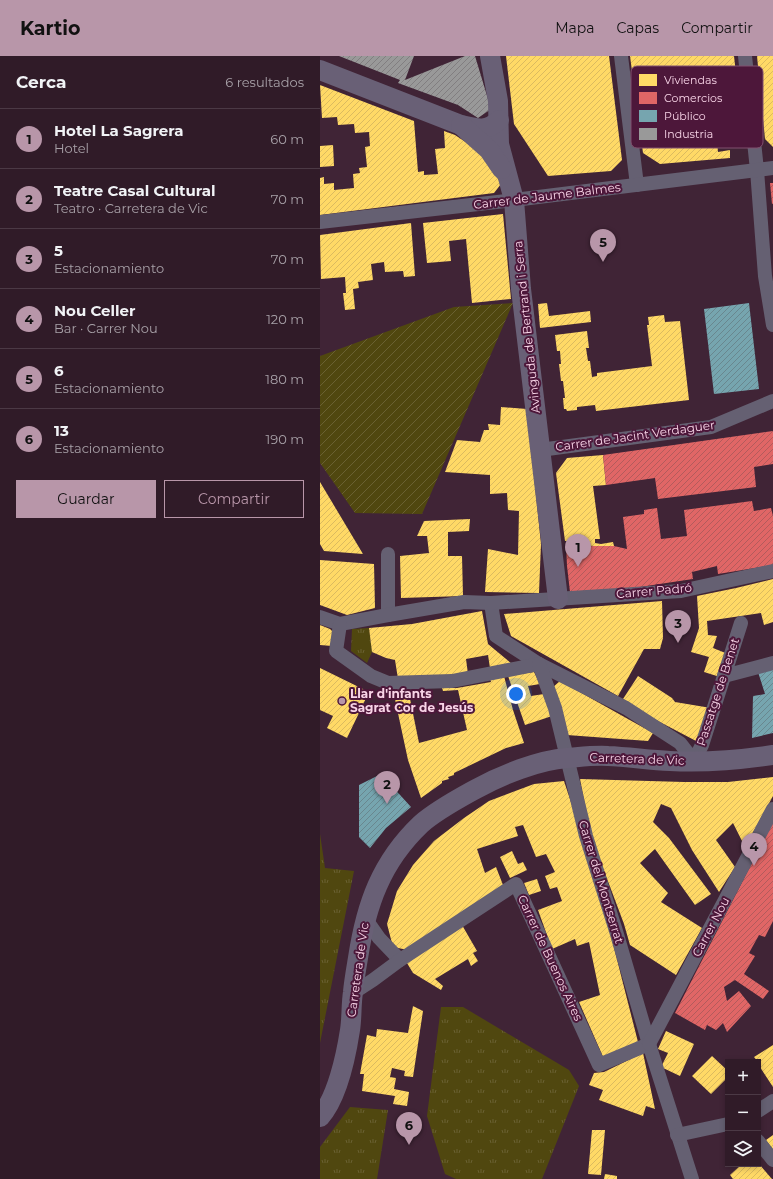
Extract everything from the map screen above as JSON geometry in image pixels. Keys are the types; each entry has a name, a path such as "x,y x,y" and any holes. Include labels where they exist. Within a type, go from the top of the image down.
{"street":[{"name":"Avinguda de Bertrand i Serra","path":"490,56 498,101 499,144 512,191 521,289 558,599"},
{"path":"621,56 631,137"},
{"path":"744,56 745,66"},
{"path":"320,70 461,125 480,129 492,126 499,120"},
{"path":"461,125 489,150 512,191"},
{"path":"632,148 637,185"},
{"path":"754,148 765,276 773,325"},
{"name":"Carrer de Jaume Balmes","path":"320,222 512,191 637,185 773,168"},
{"name":"Carrer de Jacint Verdaguer","path":"540,450 711,427 773,401"},
{"path":"388,554 388,615"},
{"name":"Carrer Padró","path":"491,603 681,591 773,571"},
{"path":"320,617 340,624 464,602 491,603 496,636 539,664 626,708 680,743 694,761"},
{"name":"Passatge de Benet","path":"694,761 702,745 741,623"},
{"path":"340,624 336,651 371,676 388,683 452,681 539,664"},
{"path":"724,676 773,663"},
{"name":"Carrer del Montserrat","path":"539,664 555,708 586,836 649,1044 692,1179"},
{"name":"Carretera de Vic","path":"322,1115 336,1091 342,1069 350,1030 353,993 365,918 379,882 390,862 403,843 422,823 451,803 496,778 548,760 606,756 671,762 736,760 773,755"},
{"name":"Carrer Nou","path":"649,1044 773,809"},
{"name":"Carrer de Buenos Aires","path":"353,993 400,960 516,884 599,1065 649,1044"},
{"path":"365,918 378,938 400,960"},
{"path":"761,1108 773,1101"},
{"path":"678,1135 725,1125"},
{"path":"761,1145 773,1160"}],"green space":[{"path":"513,303 422,514 355,513 320,463 320,356 454,307"},
{"path":"369,628 372,652 367,663 351,651 352,629"},
{"path":"320,834 325,868 354,871 320,1043"},
{"path":"441,1007 463,1007 569,1070 579,1086 542,1179 456,1179 445,1174 427,1116"},
{"path":"350,1107 388,1110 377,1179 320,1179 320,1147"}],"building: Viviendas":[{"path":"506,56 609,56 622,160 611,171 548,176 514,124"},
{"path":"630,56 734,56 735,66 631,66"},
{"path":"757,56 773,56 773,147 765,139 763,118 763,66 758,66"},
{"path":"320,85 414,121 418,172 424,171 424,175 438,174 435,149 445,148 444,131 455,135 476,149 490,165 501,184 494,193 320,215 320,178 324,177 324,184 334,183 334,190 354,188 353,174 360,173 359,168 367,167 365,147 370,146 369,132 355,133 354,124 338,125 337,117 322,118"},
{"path":"333,145 334,166 320,167 320,146"},
{"path":"642,148 718,148 718,152 730,150 730,158 660,164 643,153"},
{"path":"503,214 511,299 472,303 466,239 449,241 451,261 427,263 423,223"},
{"path":"411,223 415,276 404,277 403,271 385,272 384,262 371,264 373,280 358,282 359,288 353,289 355,309 345,310 343,293 346,293 345,277 321,279 320,235"},
{"path":"547,303 549,316 590,311 591,322 540,328 538,304"},
{"path":"664,315 665,322 680,321 689,400 596,411 595,405 577,407 577,410 567,411 564,409 563,398 565,398 559,364 561,364 560,351 557,351 555,335 587,331 589,348 586,348 588,361 590,361 592,377 597,376 597,373 652,366 647,325 649,325 648,317"},
{"path":"501,407 527,409 541,544 539,593 485,592 488,549 518,555 519,511 508,510 507,493 490,494 490,475 445,472 457,440 480,442 484,430 489,430 488,424 500,425"},
{"path":"603,455 606,485 593,486 600,539 595,539 595,543 601,544 613,542 614,546 566,544 567,541 565,541 556,473 567,458"},
{"path":"320,482 363,554 324,551 320,544"},
{"path":"470,519 469,531 448,532 448,556 462,556 463,596 401,598 400,556 429,553 427,536 417,536 424,521"},
{"path":"320,560 374,564 375,608 347,615 320,605"},
{"path":"773,579 773,622 764,625 761,613 707,621 708,635 717,636 713,648 728,654 720,677 704,672 709,657 691,652 699,628 697,596"},
{"path":"662,601 663,638 660,649 644,649 618,696 511,636 504,614"},
{"path":"482,611 488,644 512,664 490,668 488,655 466,659 468,674 398,679 395,660 372,652 369,628 412,624"},
{"path":"320,625 330,629 336,635 332,646 320,645"},
{"name":"Llar d'infants Sagrat Cor de Jesús","path":"320,668 369,692 347,738 327,728 333,716 320,710"},
{"path":"534,672 540,684 528,686 531,696 544,694 552,716 525,725 508,676"},
{"path":"504,676 524,743 506,748 454,773 454,775 448,777 449,779 442,781 442,783 421,798 408,760 393,690 408,689 419,743 467,730 458,690 443,691 442,688 457,688 491,682 490,678"},
{"path":"638,676 672,698 675,702 711,708 698,742 656,720 623,699"},
{"path":"560,681 653,733 648,741 567,735 552,688"},
{"path":"773,777 773,796 745,847 733,823 716,840 735,867 719,892 692,850 671,808 661,804 653,822 669,838 711,894 695,905 655,849 640,863 668,893 661,902 702,928 676,975 630,945 624,924 591,836 580,779 728,782"},
{"path":"564,781 597,881 638,1042 604,1059 579,1002 600,995 589,942 577,946 575,939 552,949 538,910 562,901 557,887 550,889 545,876 555,872 546,854 536,857 523,825 515,827 518,836 477,849 485,873 496,867 503,885 408,950 393,947 387,924 397,891 413,865 434,841 489,801 534,784"},
{"path":"512,851 518,864 523,862 527,870 510,878 500,857"},
{"path":"537,879 541,891 529,895 524,883"},
{"path":"462,925 477,951 473,953 478,961 471,966 468,959 435,979 443,986 441,990 413,973 407,963"},
{"path":"413,1006 423,1011 413,1077 404,1076 405,1071 392,1068 390,1077 396,1078 394,1089 409,1092 407,1106 393,1104 395,1096 362,1091 364,1074 360,1074 367,1035 376,1037 377,1029 408,1033"},
{"path":"666,1031 694,1044 680,1076 661,1067 668,1053 658,1049"},
{"path":"773,1045 773,1087 761,1069 761,1059 756,1059 754,1057"},
{"path":"643,1053 655,1109 646,1106 643,1116 599,1100 603,1090 589,1085 594,1073 604,1072"},
{"path":"712,1056 725,1068 725,1080 711,1094 692,1076"},
{"path":"592,1130 605,1130 601,1175 588,1174"},
{"path":"773,1135 773,1150 766,1140"},
{"path":"761,1166 772,1179 733,1179 730,1175 739,1167"},
{"path":"605,1174 617,1176 617,1179 604,1179"}],"building: Comercios":[{"path":"770,183 773,183 773,204 772,204"},
{"path":"773,431 773,464 754,467 756,487 658,499 655,478 606,485 603,455"},
{"path":"752,501 754,511 771,508 773,516 773,565 718,574 717,566 692,572 693,579 633,588 570,592 566,544 614,546 627,549 623,517 644,514 644,510 657,508 661,539 687,536 684,510"},
{"path":"773,822 773,921 765,937 759,935 749,953 755,956 744,974 769,991 763,999 735,980 724,987 727,1001 739,991 751,1006 727,1032 723,1023 716,1030 707,1025 705,1030 675,1013"}],"building: Público":[{"path":"749,303 759,389 714,394 704,309"},
{"path":"773,668 773,733 752,738 753,696 765,694 758,672"},
{"path":"381,774 411,807 386,828 370,848 359,837 359,785"}],"building: Industria":[{"path":"339,56 414,56 405,80 465,56 475,56 491,109 478,118 458,105 398,83 400,80"}],"place":[{"name":"6","path":"603,262"},
{"name":"Hotel La Sagrera","path":"578,567"},
{"name":"5","path":"678,643"},
{"name":"Llar d'infants Sagrat Cor de Jesús","path":"342,701"},
{"name":"Teatre Casal Cultural","path":"387,804"},
{"name":"Nou Celler","path":"754,866"},
{"name":"13","path":"409,1145"}]}
